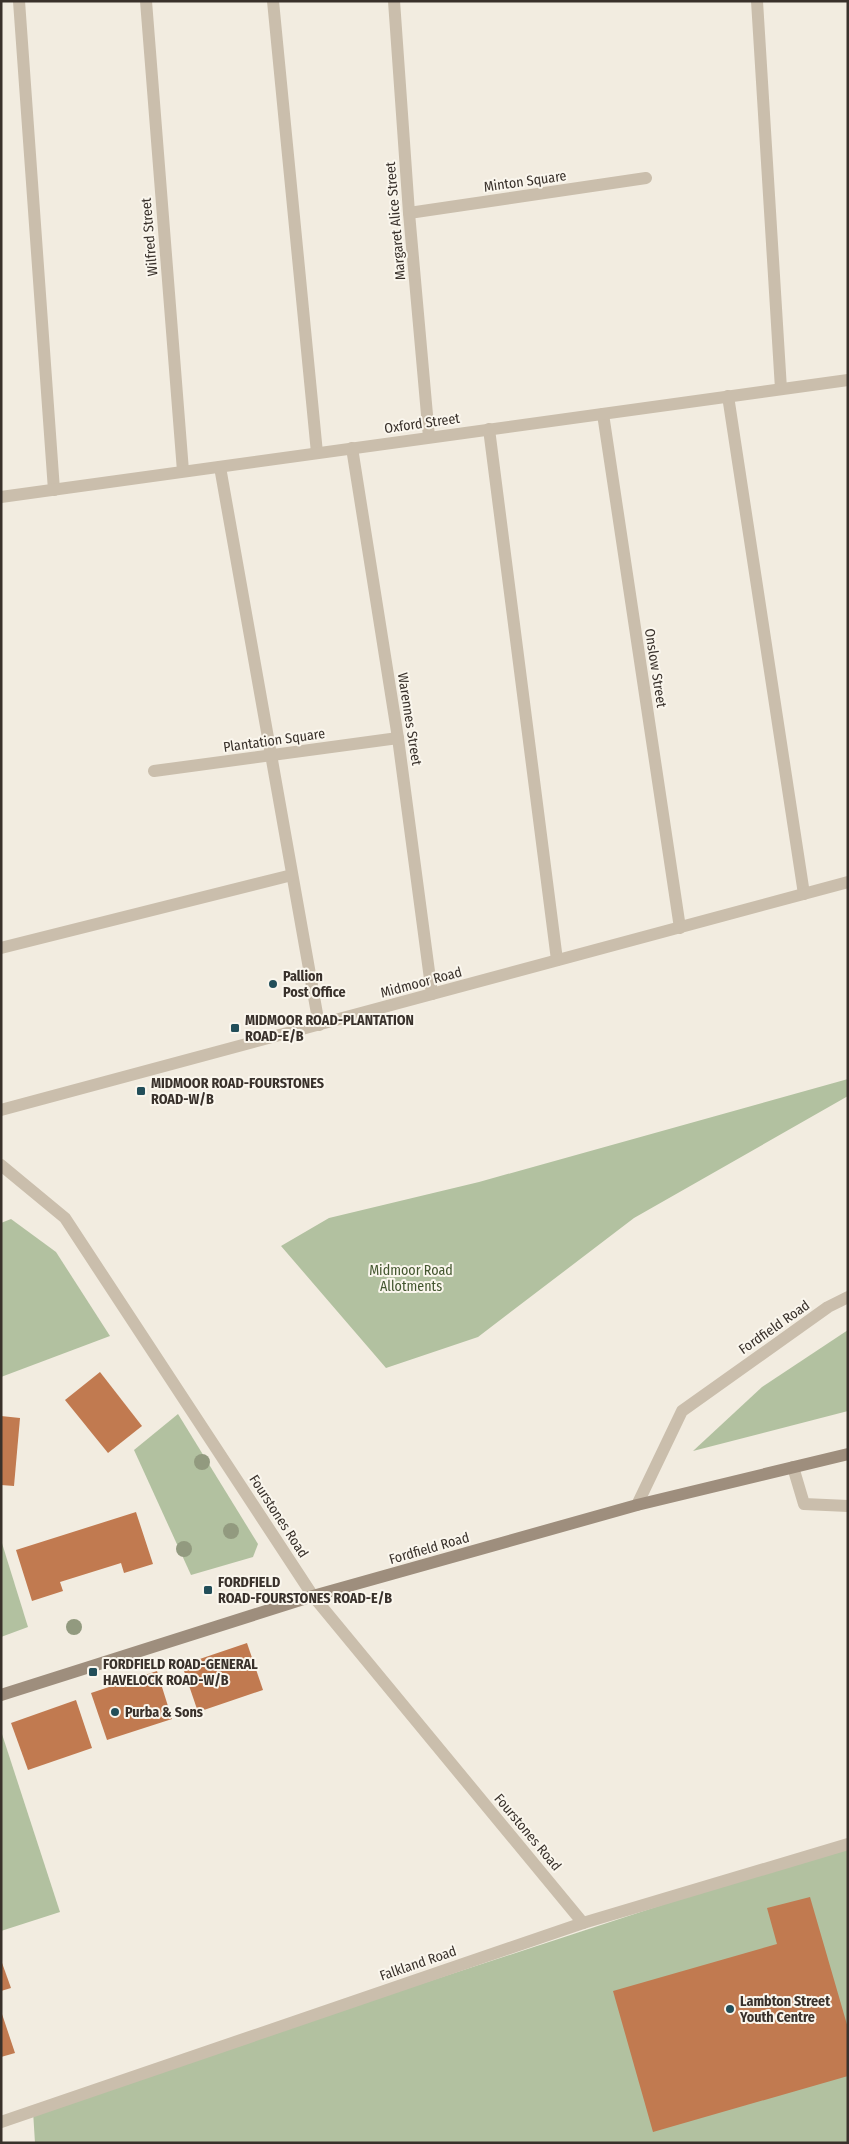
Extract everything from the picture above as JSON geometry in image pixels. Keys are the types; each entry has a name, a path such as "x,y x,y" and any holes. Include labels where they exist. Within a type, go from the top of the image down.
{"street":[{"path":"19,1 54,490"},
{"name":"Wilfred Street","path":"146,1 183,471"},
{"path":"273,1 317,453"},
{"name":"Margaret Alice Street","path":"394,1 409,213 429,438"},
{"path":"757,1 781,388"},
{"name":"Minton Square","path":"409,213 646,178"},
{"name":"Oxford Street","path":"1,497 848,380"},
{"path":"728,396 804,894"},
{"name":"Onslow Street","path":"603,414 680,928"},
{"path":"489,429 557,960"},
{"name":"Warennes Street","path":"352,448 398,738 432,994"},
{"path":"220,467 318,1024"},
{"name":"Plantation Square","path":"154,771 398,738"},
{"path":"1,948 292,875"},
{"name":"Midmoor Road","path":"1,1110 848,882"},
{"name":"Fourstones Road","path":"1,1165 65,1218 314,1596 584,1923"},
{"name":"Fordfield Road","path":"637,1505 682,1410 828,1307 848,1297"},
{"name":"Fordfield Road","path":"1,1695 314,1596 637,1505 848,1454"},
{"path":"793,1467 804,1504 848,1506"},
{"name":"Falkland Road","path":"1,2122 584,1923 848,1844"}],"green space":[{"name":"Midmoor Road Allotments","path":"848,1079 848,1096 634,1218 478,1337 386,1368 281,1246 329,1218 479,1182"},
{"path":"11,1219 56,1252 110,1336 1,1377 1,1223"},
{"path":"848,1330 848,1411 693,1451 762,1387"},
{"path":"178,1414 258,1544 253,1557 191,1575 134,1450"},
{"path":"1,1540 28,1627 1,1637"},
{"path":"1,1731 60,1912 1,1931"},
{"path":"848,1844 848,2143 35,2143 33,2111"}],"building":[{"path":"100,1372 142,1426 108,1453 65,1400"},
{"path":"1,1416 20,1418 14,1486 1,1485"},
{"path":"136,1512 153,1564 124,1573 121,1563 60,1582 63,1591 32,1601 16,1550"},
{"path":"247,1643 263,1690 198,1712 182,1665"},
{"path":"157,1671 172,1719 107,1740 91,1693"},
{"path":"76,1700 92,1748 28,1770 11,1723"},
{"name":"Lambton Street Youth Centre","path":"810,1897 848,2028 848,2076 653,2132 613,1991 777,1944 767,1908"},
{"path":"1,1960 11,1988 1,1991"},
{"path":"1,2011 15,2053 1,2057"}],"place":[{"name":"Pallion Post Office","path":"273,984"},
{"name":"MIDMOOR ROAD-PLANTATION ROAD-E/B","path":"235,1028"},
{"name":"MIDMOOR ROAD-FOURSTONES ROAD-W/B","path":"141,1091"},
{"name":"FORDFIELD ROAD-FOURSTONES ROAD-E/B","path":"208,1590"},
{"name":"FORDFIELD ROAD-GENERAL HAVELOCK ROAD-W/B","path":"93,1672"},
{"name":"Purba & Sons","path":"115,1712"},
{"name":"Lambton Street Youth Centre","path":"730,2009"}]}
